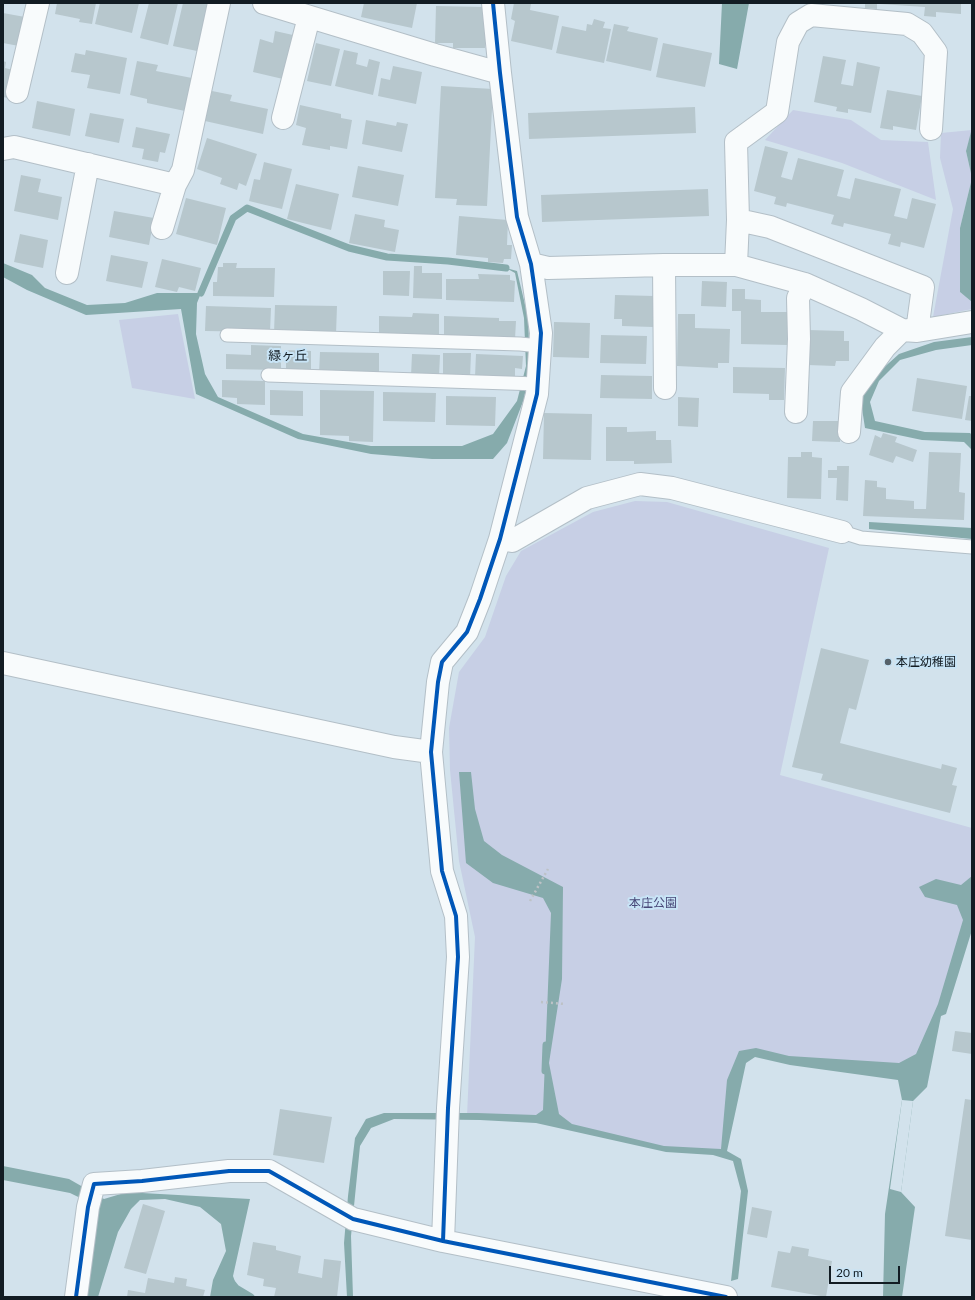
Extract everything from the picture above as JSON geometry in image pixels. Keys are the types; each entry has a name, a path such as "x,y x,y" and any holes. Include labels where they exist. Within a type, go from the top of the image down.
{"street":[{"path":"17,92 38,3"},
{"path":"162,228 175,185 183,170 219,3"},
{"path":"264,3 500,74"},
{"path":"443,1241 448,1117 458,958 456,916 442,871 431,752 438,682 442,662 467,632 480,600 500,540 537,394 538,384 530,345 541,333 531,264 517,217 500,74 494,3"},
{"path":"736,265 738,220 736,142 777,112 788,42 798,23 811,15 907,24 922,33 936,52 931,129"},
{"path":"283,118 309,17"},
{"path":"3,149 14,147 175,185"},
{"path":"67,273 88,164"},
{"path":"738,220 770,227 923,287 910,330"},
{"path":"531,264 548,268 736,265 805,284 910,330"},
{"path":"664,265 665,388"},
{"path":"796,412 799,339 798,298 805,284"},
{"path":"849,432 852,392 885,347 910,330 970,323"},
{"path":"500,540 512,541 588,498 640,484 672,488 842,532"},
{"path":"3,663 394,747 431,752"},
{"path":"76,1297 88,1207 94,1184 142,1181 230,1171 269,1171 348,1216 443,1241 726,1297"}],"lane":[{"path":"227,335 530,345"},
{"path":"268,375 538,384"},
{"path":"842,532 861,538 972,548"}],"path":[{"path":"530,901 548,870"},
{"path":"541,1002 565,1004"}],"green space":[{"path":"793,110 851,120 881,140 928,142 936,200 842,163 765,140"},
{"path":"972,130 966,151 972,178 960,228 960,292 972,302 972,309 933,317 953,209 940,158 941,133"},
{"path":"178,314 195,399 132,388 119,320"},
{"name":"本庄公園","path":"635,501 667,502 829,548 780,775 972,828 972,914 941,1012 911,1074 757,1056 745,1060 724,1151 666,1148 578,1127 467,1116 475,937 459,861 450,770 449,728 459,672 485,637 506,576 521,551 593,512"}],"shaded area":[{"path":"722,3 749,3 737,69 719,64"},
{"path":"972,128 972,178 966,151"},
{"path":"972,178 972,302 960,292 960,228"},
{"path":"3,263 32,275 45,288 87,305 125,303 157,293 201,293 197,303 196,334 205,374 218,397 303,434 371,446 462,446 493,434 517,401 526,366 524,318 515,273 506,268 517,271 528,317 530,366 524,399 507,443 493,459 432,459 371,454 298,439 196,394 181,309 86,315 27,290 3,277"},
{"path":"972,337 972,345 936,350 900,360 879,381 870,402 875,421 925,432 970,433 972,435 972,450 964,442 922,440 865,428 861,402 870,380 899,354 934,342"},
{"path":"869,522 972,528 972,539 869,529"},
{"path":"459,772 471,772 475,809 484,841 502,855 563,887 562,979 549,1063 559,1114 572,1124 664,1146 721,1149 727,1080 739,1051 756,1048 789,1056 899,1063 916,1054 938,1004 963,920 957,905 925,897 919,887 936,879 961,885 972,876 972,930 946,1014 941,1016 927,1087 913,1101 901,1192 915,1207 902,1297 883,1297 885,1214 902,1100 898,1080 790,1065 755,1057 746,1063 727,1151 741,1159 748,1191 738,1279 731,1281 741,1191 733,1161 713,1155 666,1152 536,1123 480,1120 394,1119 371,1128 360,1146 351,1236 353,1297 347,1297 344,1243 348,1196 355,1138 366,1119 384,1113 477,1113 536,1115 543,1110 551,913 543,898 493,883 466,863"},
{"path":"3,1166 69,1179 104,1199 124,1193 142,1193 250,1199 233,1276 238,1290 252,1297 210,1297 213,1280 226,1251 221,1224 200,1207 165,1199 140,1200 131,1209 118,1232 98,1297 85,1297 97,1206 70,1193 3,1180"}],"pier":[{"path":"902,1100 913,1101 901,1192 890,1189"}],"building":[{"path":"57,3 96,3 92,24 79,22 80,19 55,14"},
{"path":"100,3 139,3 132,33 95,24"},
{"path":"149,3 178,3 168,45 140,38"},
{"path":"183,3 208,3 197,51 173,46"},
{"path":"364,3 417,3 412,28 361,17"},
{"path":"514,3 531,3 530,10 559,16 552,50 511,41 515,21 511,19"},
{"path":"865,3 877,3 877,9 865,8"},
{"path":"880,3 961,3 961,14 936,12 936,17 924,16 925,7"},
{"path":"436,6 485,7 485,48 453,48 453,43 435,43"},
{"path":"3,13 25,17 19,46 3,43"},
{"path":"594,19 605,22 603,28 611,29 604,63 556,53 562,26 586,31 587,24 592,25"},
{"path":"614,24 629,27 627,31 658,38 651,71 606,61"},
{"path":"275,31 293,35 283,79 253,72 260,39 273,43"},
{"path":"316,43 340,49 331,86 307,81"},
{"path":"663,43 712,53 705,87 656,77"},
{"path":"86,50 127,58 120,94 87,88 90,75 71,72 75,53 85,55"},
{"path":"344,50 358,53 356,64 367,67 369,59 380,62 373,95 335,86"},
{"path":"823,56 846,60 841,84 853,86 857,62 880,67 871,113 848,109 848,113 836,111 837,107 814,102"},
{"path":"3,61 6,62 5,68 13,70 8,98 3,97"},
{"path":"137,61 158,65 156,71 192,78 185,111 147,103 147,99 130,95"},
{"path":"393,66 422,72 416,104 378,96 381,78 390,80"},
{"path":"441,86 493,89 487,206 456,205 457,199 435,198"},
{"path":"887,90 922,96 916,130 893,126 893,130 880,128"},
{"path":"212,91 232,95 230,101 268,109 263,134 205,121"},
{"path":"37,101 75,109 70,136 32,128"},
{"path":"300,105 341,114 341,118 352,120 347,149 330,146 330,150 302,145 306,128 296,125"},
{"path":"695,107 696,133 529,139 528,113"},
{"path":"90,113 124,119 119,143 85,136"},
{"path":"366,120 396,126 397,122 408,124 402,152 362,144"},
{"path":"136,127 170,134 165,153 160,152 158,162 142,159 144,149 132,147"},
{"path":"207,138 257,154 246,186 239,183 237,190 220,184 222,178 197,169"},
{"path":"765,146 788,152 781,177 792,180 798,158 844,170 837,196 850,199 855,178 901,189 894,216 907,219 912,198 936,204 924,248 901,242 900,247 888,244 891,234 844,223 843,227 831,224 834,215 787,203 786,207 774,204 776,197 754,191"},
{"path":"264,162 292,169 282,209 249,201 254,179 260,180"},
{"path":"358,166 404,175 398,206 352,197"},
{"path":"21,175 41,179 38,192 62,197 58,220 14,211"},
{"path":"296,184 339,194 331,230 287,219"},
{"path":"708,189 709,216 542,222 541,195"},
{"path":"186,198 226,208 217,245 176,234"},
{"path":"114,211 154,218 149,245 109,237"},
{"path":"355,214 385,220 384,227 399,230 395,252 349,243"},
{"path":"459,216 508,220 507,245 512,245 511,259 504,259 503,263 488,262 488,258 456,255"},
{"path":"20,234 48,240 43,268 14,262"},
{"path":"111,255 148,262 142,288 106,281"},
{"path":"162,259 201,268 195,291 179,287 177,292 155,287"},
{"path":"223,263 237,263 236,268 275,268 274,297 213,296 213,282 217,282 218,267 223,267"},
{"path":"414,266 422,266 422,273 442,273 442,299 413,298"},
{"path":"383,271 410,271 409,296 383,295"},
{"path":"478,274 510,275 510,280 515,281 514,302 446,300 446,279 479,279"},
{"path":"702,281 727,282 726,307 701,306"},
{"path":"732,289 745,289 745,299 761,300 761,312 788,312 788,345 741,344 741,311 732,311"},
{"path":"615,295 654,296 653,327 622,326 622,319 614,319"},
{"path":"275,305 337,306 336,334 274,333"},
{"path":"206,306 271,308 270,332 205,331"},
{"path":"413,313 439,314 439,336 379,334 379,316 412,317"},
{"path":"678,314 695,314 695,328 730,329 729,363 718,363 718,368 677,366"},
{"path":"444,316 499,318 499,321 516,321 515,339 444,337"},
{"path":"554,322 590,323 589,358 553,357"},
{"path":"808,330 844,331 844,341 849,341 849,361 836,361 835,366 808,365"},
{"path":"601,335 647,336 646,364 600,363"},
{"path":"251,345 281,346 281,370 226,369 226,354 251,355"},
{"path":"286,350 311,351 311,374 286,373"},
{"path":"320,352 379,353 379,375 319,374"},
{"path":"443,353 471,353 470,378 443,377"},
{"path":"412,354 440,355 439,376 411,376"},
{"path":"476,354 523,356 522,369 515,368 515,378 475,377"},
{"path":"733,367 785,368 784,400 769,400 769,394 733,393"},
{"path":"601,375 652,376 652,399 600,398"},
{"path":"917,378 967,386 962,419 912,411"},
{"path":"222,380 265,381 265,405 237,404 237,398 222,397"},
{"path":"270,390 303,391 303,416 270,415"},
{"path":"320,390 374,391 373,442 349,441 349,436 320,435"},
{"path":"383,392 436,393 435,422 383,421"},
{"path":"446,396 496,397 495,426 446,425"},
{"path":"969,396 972,396 972,421 965,420"},
{"path":"678,397 699,398 698,427 678,426"},
{"path":"544,413 592,414 591,460 543,459"},
{"path":"813,421 840,421 840,442 812,441"},
{"path":"606,427 627,427 627,432 656,431 656,440 671,440 672,463 634,464 634,461 606,461"},
{"path":"883,433 897,437 895,442 917,450 913,462 896,456 893,463 869,455 875,435 881,438"},
{"path":"801,452 812,452 812,457 822,458 821,499 787,498 788,457 801,457"},
{"path":"929,452 961,453 959,492 965,493 964,520 863,516 865,480 877,481 877,487 886,488 886,499 914,501 914,509 926,509"},
{"path":"837,466 849,466 848,501 836,500 837,478 828,478 828,470 837,470"},
{"path":"821,648 869,660 856,710 849,708 840,743 941,769 942,764 957,768 952,785 957,786 950,813 821,780 823,774 792,767"},
{"path":"955,1031 972,1033 972,1054 952,1051"},
{"path":"965,1099 972,1100 972,1240 945,1236"},
{"path":"280,1109 332,1117 324,1163 273,1155"},
{"path":"143,1204 165,1211 146,1274 124,1268"},
{"path":"752,1207 772,1211 767,1238 747,1234"},
{"path":"253,1242 276,1246 276,1250 301,1256 298,1273 322,1278 324,1259 341,1261 337,1297 274,1297 276,1288 263,1286 264,1279 247,1275"},
{"path":"792,1246 809,1249 808,1256 832,1261 826,1297 771,1287 778,1251 790,1253"},
{"path":"175,1277 187,1279 186,1286 205,1290 203,1297 127,1297 128,1290 145,1293 148,1278 174,1283"}],"waterway":[{"path":"201,293 233,218 247,208 349,248 387,257 448,261 506,268"},
{"path":"545,1071 546,1045"},
{"path":"232,1283 236,1288 251,1297"}],"cycle path":[{"path":"443,1241 448,1108 458,957 456,916 442,871 431,752 438,682 442,662 467,632 480,599 500,539 537,394 541,333 531,264 517,217 493,3"},
{"path":"76,1297 88,1207 94,1184 142,1181 229,1171 269,1171 353,1219 443,1241 726,1297"}],"place":[{"name":"本庄幼稚園","path":"888,662"}],"district":[{"name":"緑ヶ丘","path":"288,356"}]}
